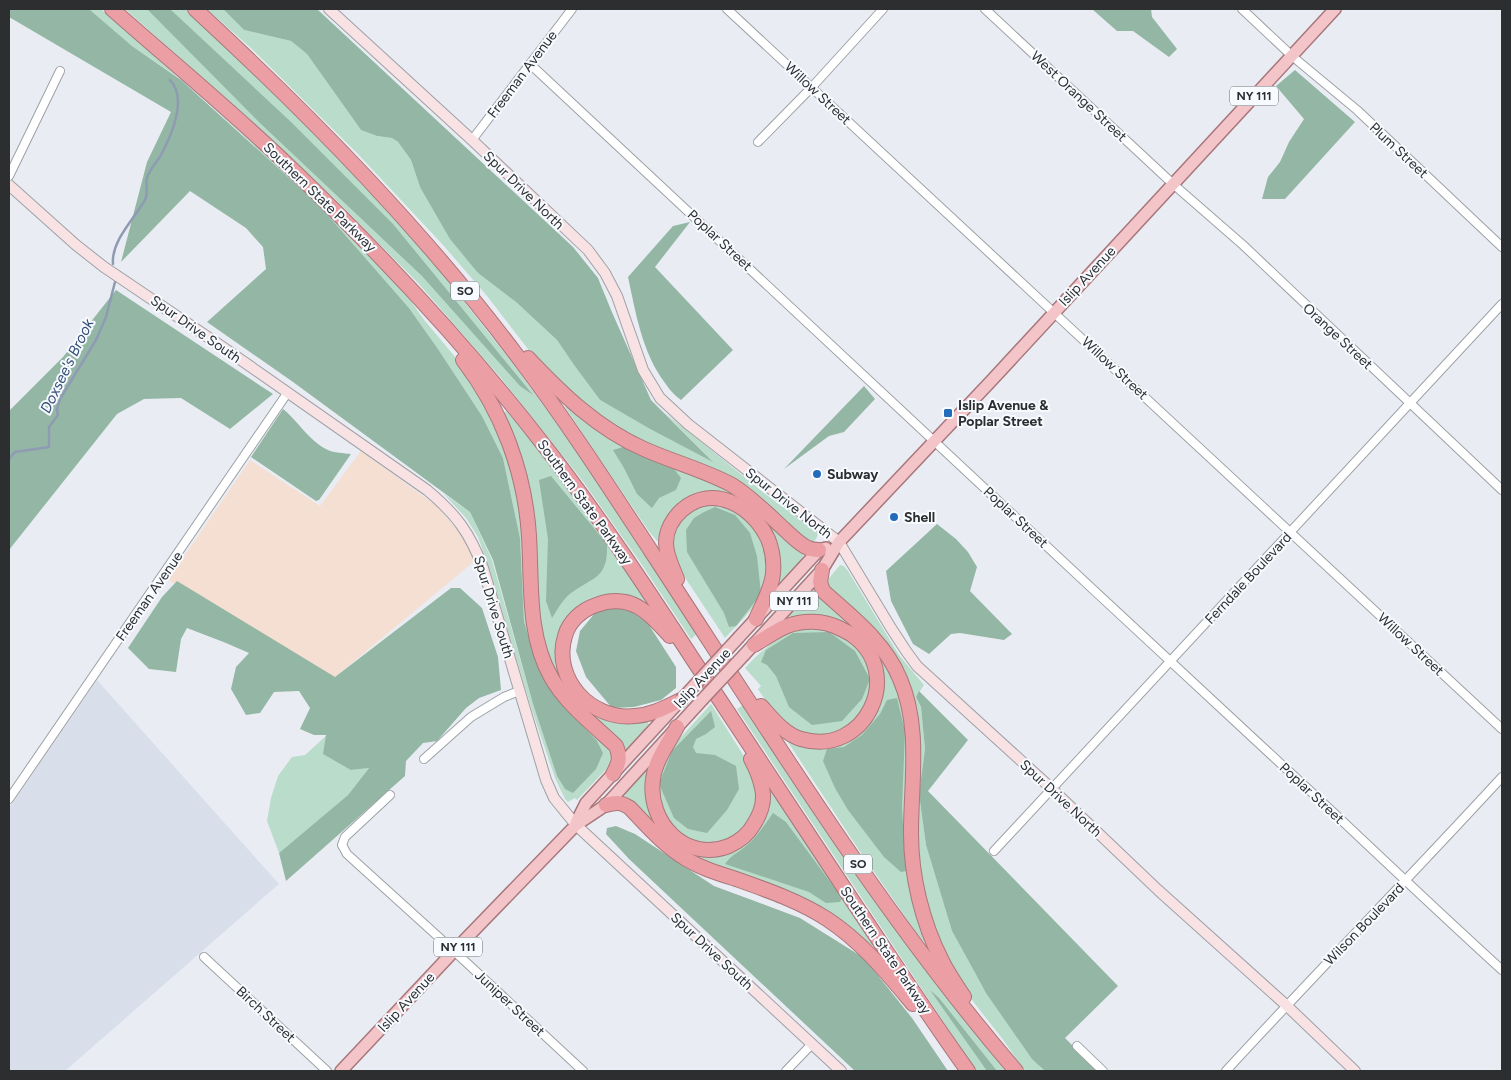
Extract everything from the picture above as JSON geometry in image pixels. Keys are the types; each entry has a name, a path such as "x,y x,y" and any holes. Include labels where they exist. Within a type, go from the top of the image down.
{"highway":[{"name":"Southern State Parkway","path":"112,9 290,167 401,278 490,378 596,514 642,580 737,726 968,1071"},
{"name":"Southern State Parkway","path":"195,9 312,120 351,161 474,301 520,359 562,417 869,880 949,990 1016,1071"},
{"path":"401,278 473,373 491,402 506,434 518,468 525,500 534,616 542,658 552,679 567,700 616,746 620,754 619,762 612,774"},
{"path":"474,301 550,381 580,409 610,431 643,449 706,473 732,486 757,504 800,544 810,549 819,550"},
{"path":"690,610 669,559 666,543 669,529 675,516 687,506 700,499 715,497 731,501 745,510 758,522 768,540 773,558 773,574 756,619"},
{"path":"822,570 820,582 823,591 869,633 888,656 900,679 909,707 913,736 911,834 914,869 920,900 928,928 942,960 991,1042"},
{"path":"681,700 650,714 634,717 619,716 588,704 576,692 567,678 562,661 562,645 567,628 590,607 605,601 620,601 635,605 649,614 695,662"},
{"path":"734,678 783,730 800,739 817,742 833,741 848,734 860,724 870,711 876,696 878,680 874,662 865,646 852,634 835,626 820,622 803,622 787,626 754,645"},
{"path":"677,727 657,763 653,778 652,796 656,812 664,826 675,838 690,847 707,850 722,848 738,842 750,832 758,819 763,803 762,789 757,772 737,726"},
{"path":"606,805 618,802 624,804 662,841 681,856 704,868 767,890 798,903 826,918 854,938 880,965 954,1052"}],"main road":[{"name":"Islip Avenue","path":"341,1071 576,825 606,805 822,570 839,542 1335,9"},
{"name":"Islip Avenue","path":"576,825 586,803 819,550 839,542"}],"street":[{"name":"Spur Drive North","path":"329,9 472,140 588,250 609,279 617,296 643,370 653,388 664,402 688,424 839,542 891,628 917,666 1051,788 1158,890 1286,1005 1355,1071"},
{"name":"Willow Street","path":"727,9 1502,729"},
{"path":"758,142 812,87 883,9"},
{"name":"West Orange Street","path":"985,9 1173,184"},
{"name":"Plum Street","path":"1242,9 1292,56 1357,110 1502,247"},
{"name":"Freeman Avenue","path":"472,140 530,64 568,10"},
{"name":"Poplar Street","path":"530,64 1169,662 1369,846 1405,882 1502,970"},
{"path":"9,176 60,71"},
{"name":"Orange Street","path":"1173,184 1243,245 1502,490"},
{"name":"Spur Drive South","path":"9,185 76,245 104,267 288,392 427,490 442,503 465,529 483,568 546,780 554,798 576,825 841,1071"},
{"name":"Ferndale Boulevard","path":"994,851 1502,304"},
{"name":"Freeman Avenue","path":"9,799 288,392"},
{"path":"424,760 471,717 504,697 519,691"},
{"name":"Wilson Boulevard","path":"1226,1071 1502,777"},
{"name":"Juniper Street","path":"390,795 345,837 342,845 347,854 583,1071"},
{"name":"Birch Street","path":"204,957 328,1071"},
{"path":"786,1071 812,1044"},
{"path":"1077,1046 1103,1071"}],"shaded area":[{"path":"361,451 437,506 461,535 476,560 329,682 168,580 250,460 320,506"},
{"path":"97,680 279,884 65,1071 9,1071 9,808"}],"green space":[{"path":"9,9 89,9 132,46 181,80 319,205 409,308 482,416 503,458 520,538 524,621 536,663 566,708 597,741 603,753 596,769 573,793 565,789 557,776 533,704 493,560 470,512 293,382 207,322 266,269 263,247 246,228 190,191 121,262 147,162 171,112 9,17"},
{"path":"89,9 101,9 179,78 132,46"},
{"path":"125,9 186,9 276,94 353,173 436,266 514,365 591,471 698,633 691,639 638,559 582,480 501,378 419,284 333,197 252,121"},
{"path":"147,9 170,9 290,121 393,224 533,395 520,386 422,276 260,123"},
{"path":"207,9 223,9 244,30 291,41 307,54 361,130 377,136 392,138 398,142 411,160 420,187 478,273 516,302 557,340 600,400 650,429 712,461 665,413 768,496 813,529 818,534 816,539 810,545 782,519 661,450 614,428 572,396 538,362 487,296 444,246 357,153 253,50"},
{"path":"223,9 317,9 573,247 598,278 651,400 713,462 600,400 557,340 516,302 478,273 450,239 420,187 411,160 398,142 392,138 377,136 361,130 307,54 291,41 244,30"},
{"path":"1092,9 1151,9 1152,17 1177,49 1169,57 1133,31 1117,31"},
{"path":"1295,70 1355,122 1285,199 1262,199 1268,177 1280,162 1289,142 1304,119 1276,86"},
{"path":"201,98 321,205 402,289 425,321 466,370 492,414 510,454 522,508 537,655 615,749 615,760 577,800 575,798 568,802 565,799 555,778 478,537 466,518 444,494 470,512 492,560 533,704 557,776 565,789 566,708 536,663 524,621 520,538 503,458 482,416 409,308 319,205"},
{"path":"690,222 655,267 733,350 681,400 667,386 657,371 645,346 628,277 673,226"},
{"path":"116,290 273,394 230,429 181,398 144,399 117,414 9,550 9,411 63,357"},
{"path":"864,386 875,399 844,432 829,436 784,469"},
{"path":"569,404 740,494 805,552 801,560 803,562 764,606 776,579 752,508 732,494 714,491 694,494 676,506 665,523 661,540 657,541 565,407"},
{"path":"283,409 321,446 333,452 351,454 319,500 316,501 251,457"},
{"path":"506,411 562,479 647,599 643,601 622,595 593,597 576,608 568,617 558,643 583,703 647,719 651,727 628,752 561,684 549,662 539,630 536,595 502,414"},
{"path":"630,445 643,454 674,469 681,478 676,490 659,498 652,508 637,494 613,450"},
{"path":"551,476 607,544 607,555 602,570 593,579 568,595 552,618 546,601 548,539 539,480"},
{"path":"695,503 738,507 757,525 767,548 767,586 758,601 725,638 676,564 670,545 673,527"},
{"path":"715,507 735,515 750,533 757,556 761,594 736,626 729,627 724,613 687,552 686,530 694,518"},
{"path":"937,524 956,539 968,552 977,567 970,591 1012,634 1004,640 960,633 951,634 929,654 913,644 891,601 886,571"},
{"path":"840,565 844,566 848,571 899,655 924,685 916,697 921,707 925,749 919,794 926,845 952,931 982,986 1032,1058 1045,1071 1026,1071 1022,1067 959,981 937,936 928,911 919,872 903,675 825,583"},
{"path":"177,581 335,677 451,588 460,588 482,608 498,657 501,690 479,698 466,708 437,741 423,743 406,761 405,776 286,881 279,853 348,795 369,768 351,770 323,754 326,735 314,735 300,729 310,708 299,691 274,692 260,713 246,715 231,689 236,667 249,653 187,628 181,639 176,672 149,669 128,648 162,597"},
{"path":"811,586 818,588 884,656 907,715 907,821 930,941 925,943 861,853 784,736 837,743 878,703 864,638 792,620 788,613"},
{"path":"623,606 647,622 676,667 676,688 661,700 634,707 612,708 586,677 576,651 580,631 600,607"},
{"path":"791,628 831,629 852,639 866,656 873,677 871,699 861,717 846,729 828,736 811,736 789,728 774,713 758,689 761,686 745,668 766,648 791,632"},
{"path":"829,632 855,651 870,679 862,699 842,721 812,725 789,707 776,676 767,665 761,662 766,650 793,633"},
{"path":"919,691 968,740 928,791 1118,986 1065,1038 1098,1071 1045,1071 1032,1059 986,993 952,931 926,845 919,794 925,749 921,707 916,697"},
{"path":"897,698 905,731 902,808 906,871 901,872 884,857 848,810 835,788 823,761 827,749 844,747 862,735 880,714 887,700"},
{"path":"711,704 754,772 758,788 756,806 747,824 731,838 713,842 695,842 679,834 664,817 656,782 671,748"},
{"path":"745,704 862,882 950,1002 1005,1071 976,1071 737,709"},
{"path":"711,711 715,727 696,739 693,747 696,753 715,755 736,766 739,789 727,810 707,833 688,829 674,818 659,784 672,751"},
{"path":"327,735 351,770 369,768 348,795 279,853 267,821 271,798 278,776 292,757 305,755"},
{"path":"648,762 652,765 649,802 685,847 734,845 767,792 772,791 874,944 869,946 684,852 624,798 625,792"},
{"path":"773,813 786,822 842,898 840,902 826,903 809,892 725,864 754,838"},
{"path":"616,826 635,834 714,886 800,918 864,958 912,1018 948,1071 855,1071 629,859 606,834 607,828"},
{"path":"930,990 939,998 997,1071 987,1071"}],"waterway":[{"name":"Doxsee's Brook","path":"113,264 113,255 119,239 145,200 148,175 161,155 173,128 178,107 178,97 170,80"},
{"name":"Doxsee's Brook","path":"9,459 15,452 49,447 49,427 58,415 57,409 60,399 96,340 106,317 115,282"}],"place":[{"name":"Islip Avenue & Poplar Street","path":"948,413"},
{"name":"Subway","path":"817,474"},
{"name":"Shell","path":"894,517"}]}
